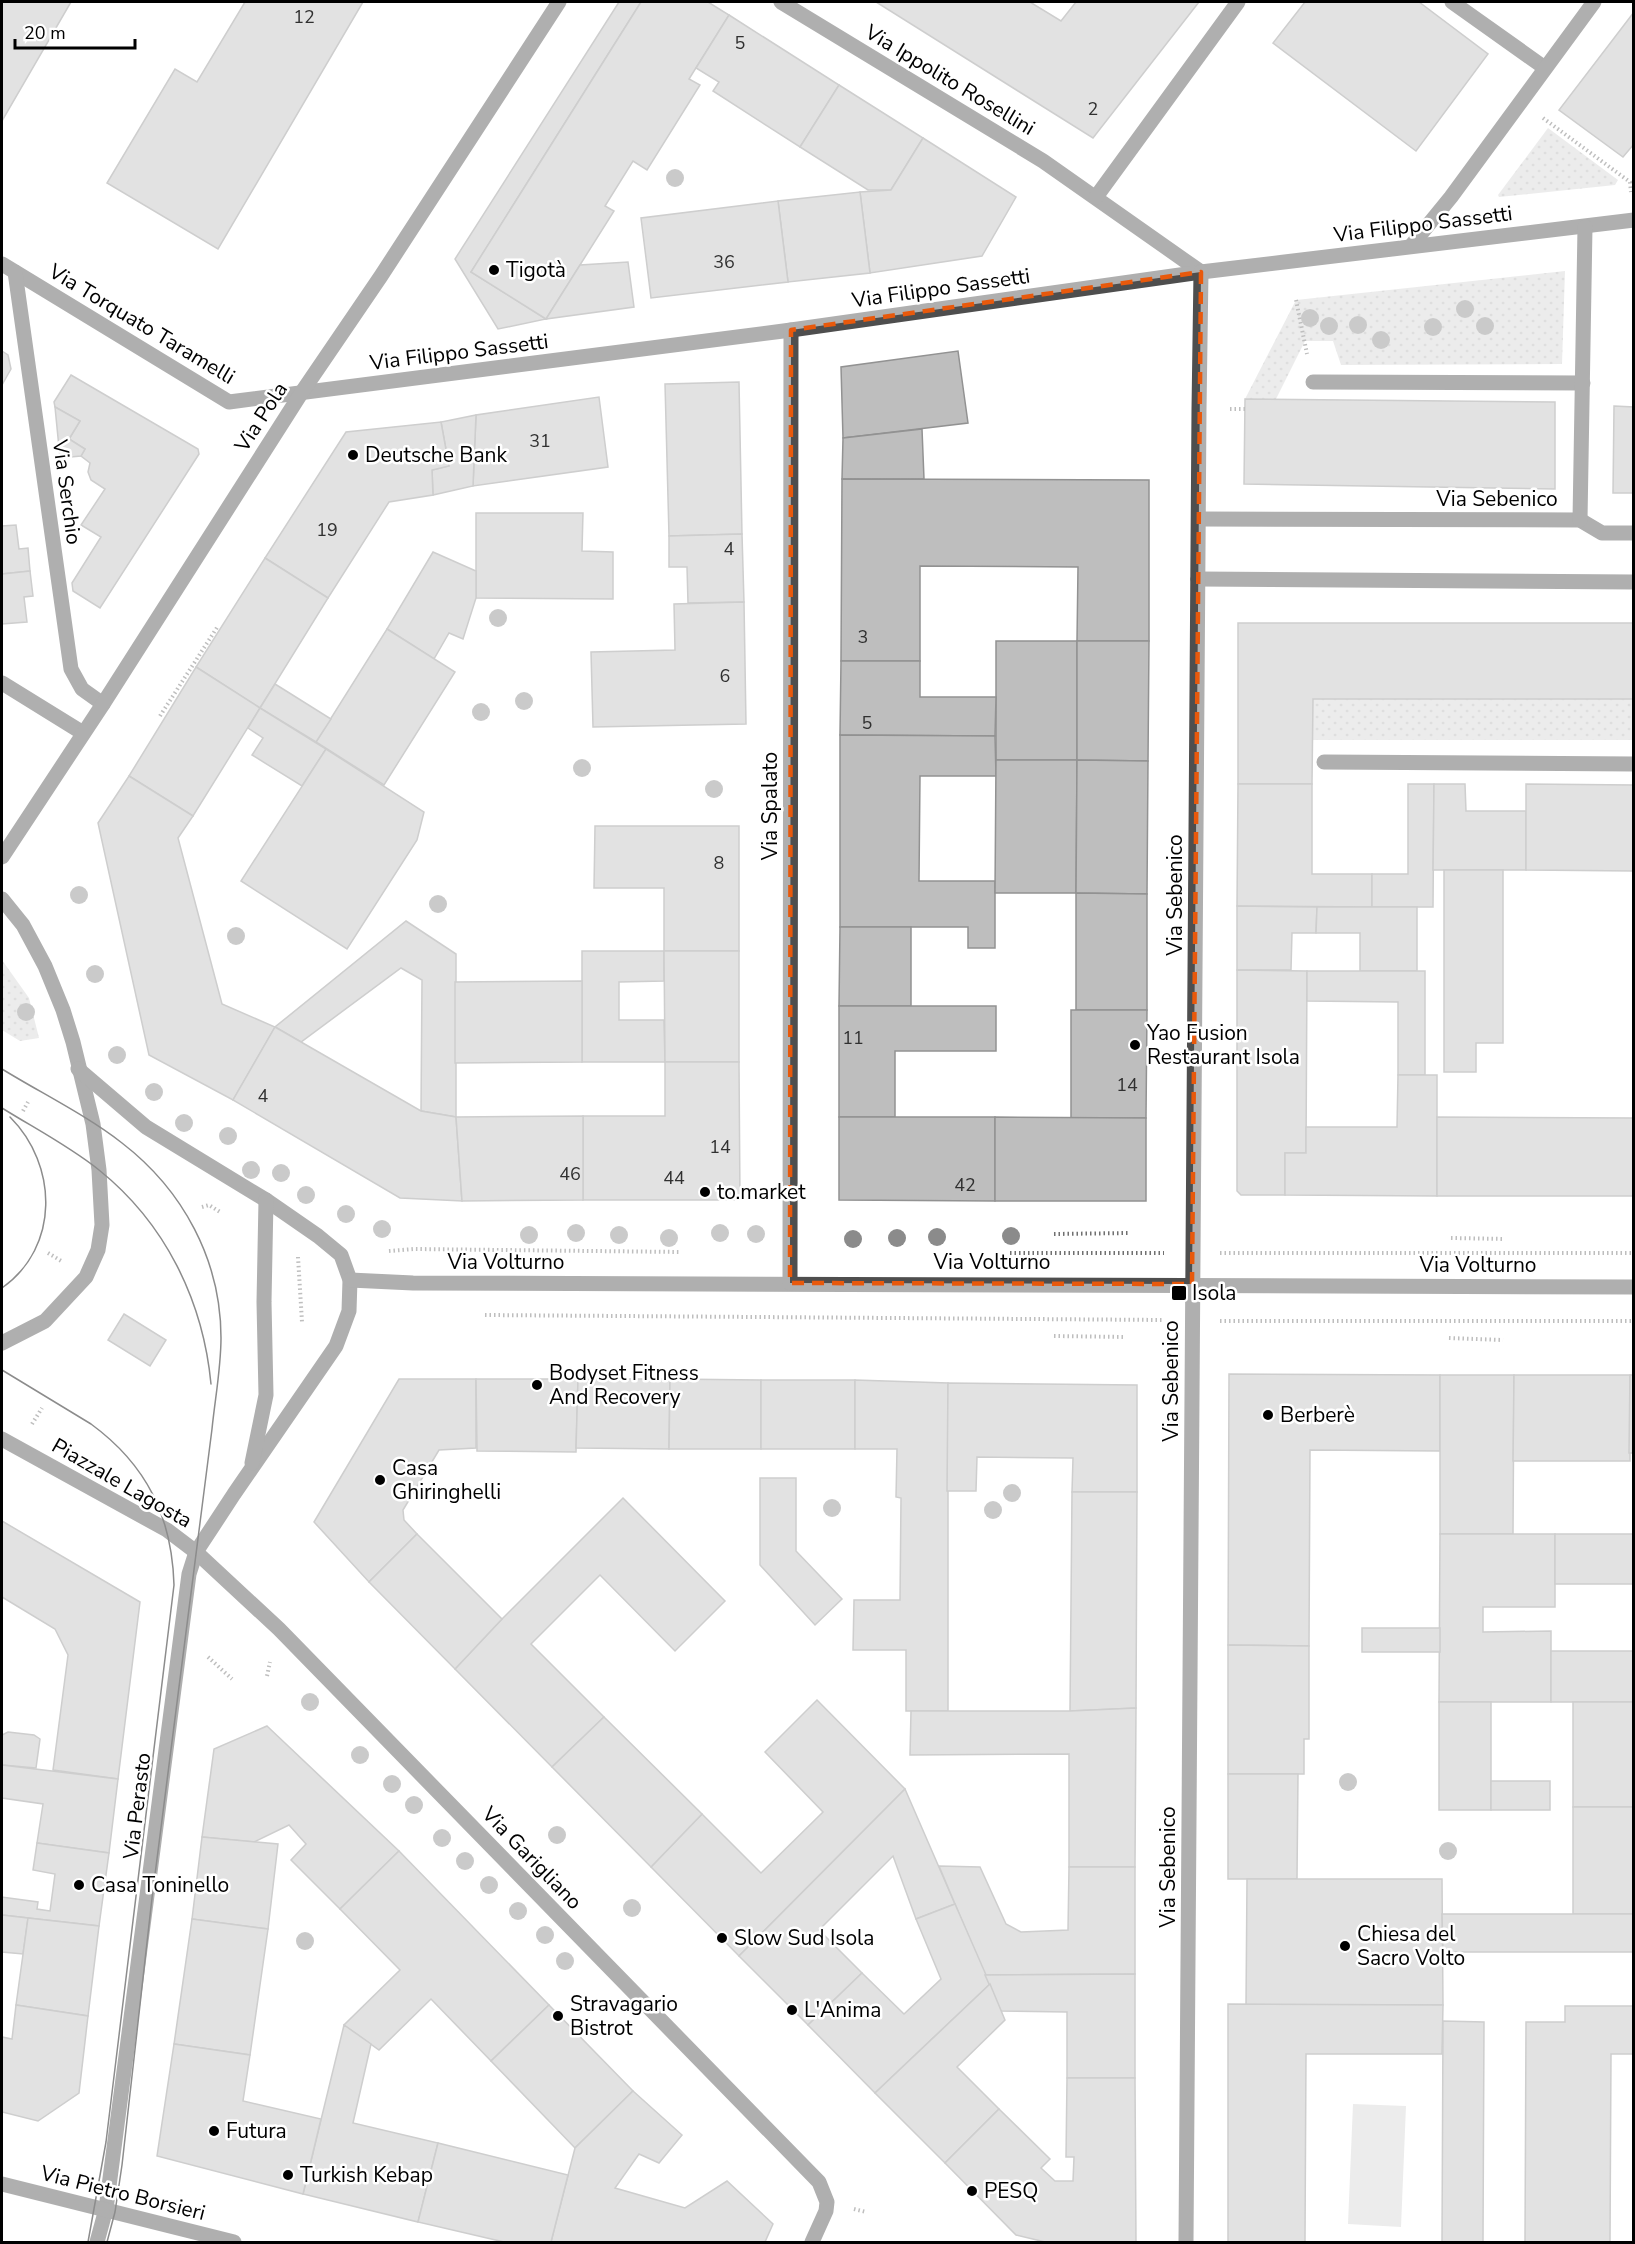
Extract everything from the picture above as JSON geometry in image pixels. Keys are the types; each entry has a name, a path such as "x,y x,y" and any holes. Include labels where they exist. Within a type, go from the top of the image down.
{"street":[{"name":"Via Pola","path":"2,857 103,704 302,392 381,276 559,2"},
{"name":"Via Ippolito Rosellini","path":"781,2 1043,161 1201,272"},
{"path":"1096,197 1238,2"},
{"path":"1452,2 1545,68"},
{"path":"1411,246 1451,197 1594,2"},
{"name":"Via Filippo Sassetti","path":"302,392 791,330 1201,272 1634,220"},
{"path":"1585,227 1580,520 1602,533 1634,533"},
{"name":"Via Torquato Taramelli","path":"2,264 229,402 302,392"},
{"name":"Via Sebenico","path":"1186,2242 1201,272"},
{"name":"Via Serchio","path":"15,273 71,669 82,689 103,704"},
{"name":"Via Spalato","path":"790,1282 791,330"},
{"path":"1314,382 1583,383"},
{"name":"Via Sebenico","path":"1199,519 1580,520"},
{"path":"1198,579 1634,582"},
{"path":"2,683 83,734"},
{"path":"1324,762 1634,764"},
{"path":"2,899 23,925 45,966 73,1042 93,1124 99,1170 102,1225 98,1250 86,1277 45,1321 2,1343"},
{"name":"Piazzale Lagosta","path":"2,1438 167,1530 196,1552 250,1469 336,1346 349,1311 350,1280 340,1255 318,1236 266,1200 146,1127 78,1069"},
{"name":"Piazzale Lagosta","path":"250,1469 266,1395 266,1200"},
{"name":"Via Volturno","path":"350,1280 413,1283 790,1282 1634,1287"},
{"name":"Via Garigliano","path":"196,1552 279,1629 819,2182 827,2202 826,2211 812,2242"},
{"name":"Via Perasto","path":"97,2242 106,2209 180,1632 189,1574 196,1552"},
{"name":"Via Pietro Borsieri","path":"2,2184 234,2242"}],"path":[{"path":"1521,101 1630,182 1633,201"},
{"path":"1296,300 1314,382"},
{"path":"1230,409 1245,409"},
{"path":"160,716 218,626"},
{"path":"23,1111 28,1102"},
{"path":"202,1208 209,1205 220,1212"},
{"path":"1054,1234 1129,1233"},
{"path":"1451,1238 1505,1239"},
{"path":"340,1255 414,1249 693,1253"},
{"path":"1003,1254 1168,1252"},
{"path":"48,1253 63,1262"},
{"path":"298,1253 302,1322"},
{"path":"1214,1253 1634,1253"},
{"path":"482,1315 1169,1320"},
{"path":"1213,1321 1634,1321"},
{"path":"1054,1336 1126,1337"},
{"path":"1449,1338 1503,1340"},
{"path":"31,1425 42,1408"},
{"path":"267,1676 272,1654"},
{"path":"206,1656 231,1679"}],"highlighted area":[{"path":"1201,272 1192,1284 790,1283 791,330"}],"shaded area":[{"path":"1548,128 1618,180 1615,185 1499,197 1498,195"},
{"path":"1565,271 1562,364 1341,365 1333,341 1305,341 1276,399 1245,399 1296,300"},
{"path":"1313,699 1633,699 1633,740 1312,740"},
{"path":"2,960 29,998 39,1038 20,1041 2,1030"},
{"path":"1353,2104 1406,2106 1401,2227 1348,2224"}],"building":[{"path":"2,2 71,2 2,121"},
{"path":"245,2 363,2 218,249 107,183 175,69 197,82"},
{"path":"619,2 641,2 471,272 546,319 498,329 455,259"},
{"path":"641,2 708,2 729,15 689,79 700,85 647,170 633,161 605,206 614,211 546,319 471,272"},
{"path":"876,2 1030,2 1061,21 1076,2 1199,2 1093,138"},
{"path":"1305,2 1419,2 1488,54 1416,151 1273,43"},
{"path":"1634,12 1634,144 1623,157 1559,110"},
{"path":"729,15 839,85 800,147 713,91 719,82 696,68"},
{"path":"839,85 923,138 891,190 868,190 800,147"},
{"path":"923,138 1016,197 982,256 870,273 860,192 891,190"},
{"path":"860,192 870,273 788,282 778,201"},
{"path":"778,201 788,282 651,298 641,218"},
{"path":"628,262 634,307 546,319 580,265"},
{"path":"2,351 8,355 11,369 2,385"},
{"path":"958,351 968,423 843,438 841,367"},
{"path":"71,375 198,449 199,454 100,608 73,591 72,583 101,537 81,525 105,489 91,480 88,472 90,463 81,456 85,449 69,439 80,421 55,407 54,402"},
{"path":"739,382 742,534 669,536 665,384"},
{"path":"599,397 608,467 473,486 476,415"},
{"path":"1245,399 1555,402 1555,489 1244,484"},
{"path":"1614,406 1634,407 1634,493 1613,493"},
{"path":"55,407 80,421 69,439 85,449 81,456 60,458"},
{"path":"476,415 473,486 433,495 432,470 449,466 441,422"},
{"path":"441,422 449,466 432,470 433,495 389,502 328,598 265,558 346,432"},
{"path":"922,429 924,479 842,479 843,438"},
{"path":"842,479 1149,480 1149,641 1077,641 1078,567 920,566 920,661 841,661"},
{"path":"476,513 583,513 582,551 613,552 613,599 476,598"},
{"path":"16,525 19,549 28,548 30,571 2,574 2,526"},
{"path":"742,534 744,602 688,603 687,567 669,567 669,536"},
{"path":"433,552 476,571 476,598 463,639 449,633 434,659 387,629"},
{"path":"265,558 328,598 260,708 196,667"},
{"path":"30,571 33,596 24,597 27,622 2,624 2,574"},
{"path":"744,602 746,724 593,727 591,652 675,650 674,604"},
{"path":"1238,623 1634,623 1634,699 1313,699 1312,784 1238,784"},
{"path":"387,629 455,672 384,785 316,742"},
{"path":"996,641 1077,641 1077,760 996,760"},
{"path":"1077,641 1149,641 1148,761 1077,760"},
{"path":"841,661 920,661 920,697 996,697 995,736 840,735"},
{"path":"196,667 260,708 193,816 129,776"},
{"path":"275,684 331,719 316,742 260,708"},
{"path":"260,708 326,749 302,786 252,755 263,738 248,728"},
{"path":"840,735 995,736 996,776 920,776 919,881 995,881 995,948 968,948 968,927 840,927"},
{"path":"326,749 424,812 417,840 347,949 241,881"},
{"path":"996,760 1077,760 1076,893 995,893"},
{"path":"1077,760 1148,761 1147,894 1076,893"},
{"path":"129,776 193,816 178,838 222,1004 275,1027 233,1100 149,1055 98,823"},
{"path":"1238,784 1312,784 1312,874 1372,874 1372,907 1237,906"},
{"path":"1408,784 1434,784 1433,907 1372,907 1372,874 1408,874"},
{"path":"1434,784 1465,784 1466,811 1526,811 1526,870 1433,870"},
{"path":"1526,784 1634,785 1634,871 1526,870"},
{"path":"595,826 739,826 739,951 664,951 664,888 594,888"},
{"path":"1444,870 1503,870 1503,1043 1476,1043 1476,1072 1444,1072"},
{"path":"1076,893 1147,894 1147,1010 1076,1010"},
{"path":"1237,906 1317,907 1316,933 1292,933 1291,970 1237,970"},
{"path":"1317,907 1417,907 1417,971 1360,971 1360,933 1316,933"},
{"path":"406,921 456,954 456,1117 421,1111 422,980 401,968 301,1042 275,1027"},
{"path":"840,927 911,927 911,1006 839,1006"},
{"path":"582,951 664,951 664,981 619,982 619,1020 664,1020 665,1062 582,1062"},
{"path":"664,951 739,951 739,1062 665,1062"},
{"path":"1237,970 1307,971 1306,1153 1285,1153 1285,1195 1241,1195 1237,1191"},
{"path":"1307,971 1425,971 1425,1075 1398,1075 1398,1002 1307,1001"},
{"path":"582,981 582,1062 455,1063 455,982"},
{"path":"839,1006 996,1006 996,1051 895,1051 895,1117 839,1117"},
{"path":"1071,1010 1147,1010 1146,1118 1071,1118"},
{"path":"275,1027 421,1111 456,1117 462,1201 400,1198 233,1100"},
{"path":"665,1062 739,1062 740,1200 583,1200 583,1116 665,1116"},
{"path":"1398,1075 1437,1075 1437,1196 1285,1195 1285,1153 1306,1153 1306,1127 1397,1127"},
{"path":"583,1116 583,1200 462,1201 456,1117"},
{"path":"839,1117 995,1117 995,1201 839,1200"},
{"path":"995,1117 1146,1118 1146,1201 995,1201"},
{"path":"1437,1117 1634,1118 1634,1196 1437,1196"},
{"path":"124,1314 166,1340 150,1366 108,1340"},
{"path":"1229,1374 1440,1375 1440,1451 1310,1450 1309,1646 1228,1645"},
{"path":"1440,1375 1514,1375 1513,1534 1440,1534"},
{"path":"1514,1375 1630,1375 1630,1461 1513,1461"},
{"path":"1630,1375 1634,1375 1634,1453 1629,1453"},
{"name":"Casa Ghiringhelli","path":"399,1379 476,1379 476,1448 439,1450 403,1510 404,1520 417,1534 369,1582 314,1522"},
{"path":"476,1379 578,1379 576,1452 477,1451"},
{"path":"578,1379 670,1379 669,1449 576,1448"},
{"path":"670,1379 761,1380 761,1449 669,1449"},
{"path":"761,1380 855,1380 855,1449 761,1449"},
{"path":"855,1380 948,1383 948,1711 906,1711 906,1650 853,1650 854,1600 900,1600 901,1498 896,1497 897,1449 855,1449"},
{"path":"948,1383 1137,1385 1137,1492 1072,1492 1073,1458 977,1457 976,1491 947,1491"},
{"path":"760,1478 796,1478 796,1551 842,1599 815,1625 760,1565"},
{"path":"1072,1492 1137,1492 1136,1708 1070,1711"},
{"path":"623,1498 725,1601 675,1651 600,1575 531,1644 604,1717 552,1767 455,1669"},
{"path":"2,1521 140,1602 118,1779 53,1770 68,1655 55,1629 2,1597"},
{"path":"417,1534 502,1619 455,1669 369,1582"},
{"path":"1440,1534 1555,1534 1555,1607 1483,1607 1483,1632 1551,1631 1551,1702 1439,1702"},
{"path":"1555,1534 1634,1534 1634,1584 1555,1584"},
{"path":"1362,1628 1440,1628 1440,1652 1362,1652"},
{"path":"1228,1645 1309,1646 1309,1739 1304,1739 1304,1774 1228,1774"},
{"path":"1551,1651 1634,1651 1634,1702 1551,1702"},
{"path":"817,1700 905,1789 739,1956 651,1867 702,1814 761,1873 823,1812 765,1752"},
{"path":"1439,1702 1491,1702 1491,1810 1439,1810"},
{"path":"1573,1702 1634,1702 1634,1807 1573,1807"},
{"path":"1136,1708 1135,1867 1069,1867 1069,1754 910,1755 911,1711 1070,1711"},
{"path":"604,1717 702,1814 651,1867 552,1767"},
{"path":"267,1726 399,1851 340,1909 291,1860 306,1844 289,1825 254,1842 202,1837 214,1749"},
{"path":"8,1732 34,1735 40,1739 36,1768 2,1765 2,1735"},
{"path":"2,1765 118,1779 109,1853 37,1843 43,1804 2,1798"},
{"path":"1228,1774 1298,1774 1297,1879 1228,1879"},
{"path":"1491,1781 1550,1781 1550,1810 1491,1810"},
{"path":"905,1789 955,1904 916,1919 893,1856 819,1930 862,1973 808,2025 739,1956"},
{"path":"1573,1807 1634,1807 1634,1914 1573,1914"},
{"path":"202,1837 278,1844 268,1929 192,1919"},
{"name":"Casa Toninello","path":"37,1843 109,1853 99,1926 2,1915 2,1897 38,1902 37,1909 50,1911 55,1874 33,1870"},
{"path":"399,1851 549,2005 491,2061 431,1999 379,2050 344,2025 400,1970 340,1909"},
{"path":"939,1866 980,1867 1006,1924 1021,1932 1068,1930 1069,1867 1135,1867 1135,1974 985,1975"},
{"name":"Chiesa del Sacro Volto","path":"1247,1879 1442,1879 1443,2005 1246,2005"},
{"path":"955,1904 990,1984 875,2093 808,2025 862,1973 904,2014 941,1979 916,1919"},
{"path":"1442,1914 1634,1914 1634,1952 1443,1952"},
{"path":"2,1915 28,1918 23,1954 2,1952"},
{"path":"28,1918 99,1926 88,2016 16,2005"},
{"path":"192,1919 268,1929 250,2055 174,2044"},
{"path":"1135,1974 1135,2078 1067,2078 1067,2012 1001,2011 985,1975"},
{"path":"990,1984 1005,2020 957,2067 999,2109 945,2163 875,2093"},
{"path":"1228,2004 1443,2005 1442,2054 1306,2054 1305,2242 1228,2242"},
{"path":"16,2005 88,2016 79,2093 38,2121 2,2112 2,2037 12,2039"},
{"path":"549,2005 633,2091 575,2148 491,2061"},
{"path":"1565,2006 1634,2006 1634,2054 1611,2054 1610,2242 1525,2242 1526,2022 1565,2022"},
{"path":"1443,2021 1484,2022 1483,2242 1442,2242"},
{"path":"344,2025 371,2044 353,2123 438,2143 418,2222 303,2194"},
{"path":"174,2044 250,2055 243,2101 321,2119 303,2194 157,2156"},
{"path":"1067,2078 1135,2078 1136,2242 1045,2242 1016,2235 945,2163 999,2109 1050,2159 1041,2168 1055,2181 1073,2181 1074,2157 1066,2157"},
{"path":"633,2091 682,2135 659,2163 639,2154 615,2188 685,2208 727,2181 773,2224 765,2242 551,2242 575,2148"},
{"path":"438,2143 568,2175 551,2242 504,2242 418,2222"}],"tram line":[{"path":"2,1069 108,1133 144,1162 163,1182 180,1205 206,1254 219,1309 221,1338 218,1384 152,1898 122,2165 115,2212 107,2242"},
{"path":"2,1108 88,1161 122,1191 143,1214 177,1265 189,1293 207,1353 211,1384"},
{"path":"2,1288 21,1271 34,1251 43,1229 46,1205 44,1181 37,1158 26,1136 10,1117"},
{"path":"2,1370 91,1424 127,1457 153,1494 162,1515 172,1560 174,1585 106,2142 88,2242"}],"place":[{"name":"Tigotà","path":"494,270"},
{"name":"Deutsche Bank","path":"353,455"},
{"name":"Yao Fusion Restaurant Isola","path":"1135,1045"},
{"name":"to.market","path":"705,1192"},
{"name":"Isola","path":"1179,1293"},
{"name":"Bodyset Fitness And Recovery","path":"537,1385"},
{"name":"Berberè","path":"1268,1415"},
{"name":"Casa Ghiringhelli","path":"380,1480"},
{"name":"Casa Toninello","path":"79,1885"},
{"name":"Slow Sud Isola","path":"722,1938"},
{"name":"Chiesa del Sacro Volto","path":"1345,1946"},
{"name":"L'Anima","path":"792,2010"},
{"name":"Stravagario Bistrot","path":"558,2016"},
{"name":"Futura","path":"214,2131"},
{"name":"Turkish Kebap","path":"288,2175"},
{"name":"PESQ","path":"972,2191"}]}
